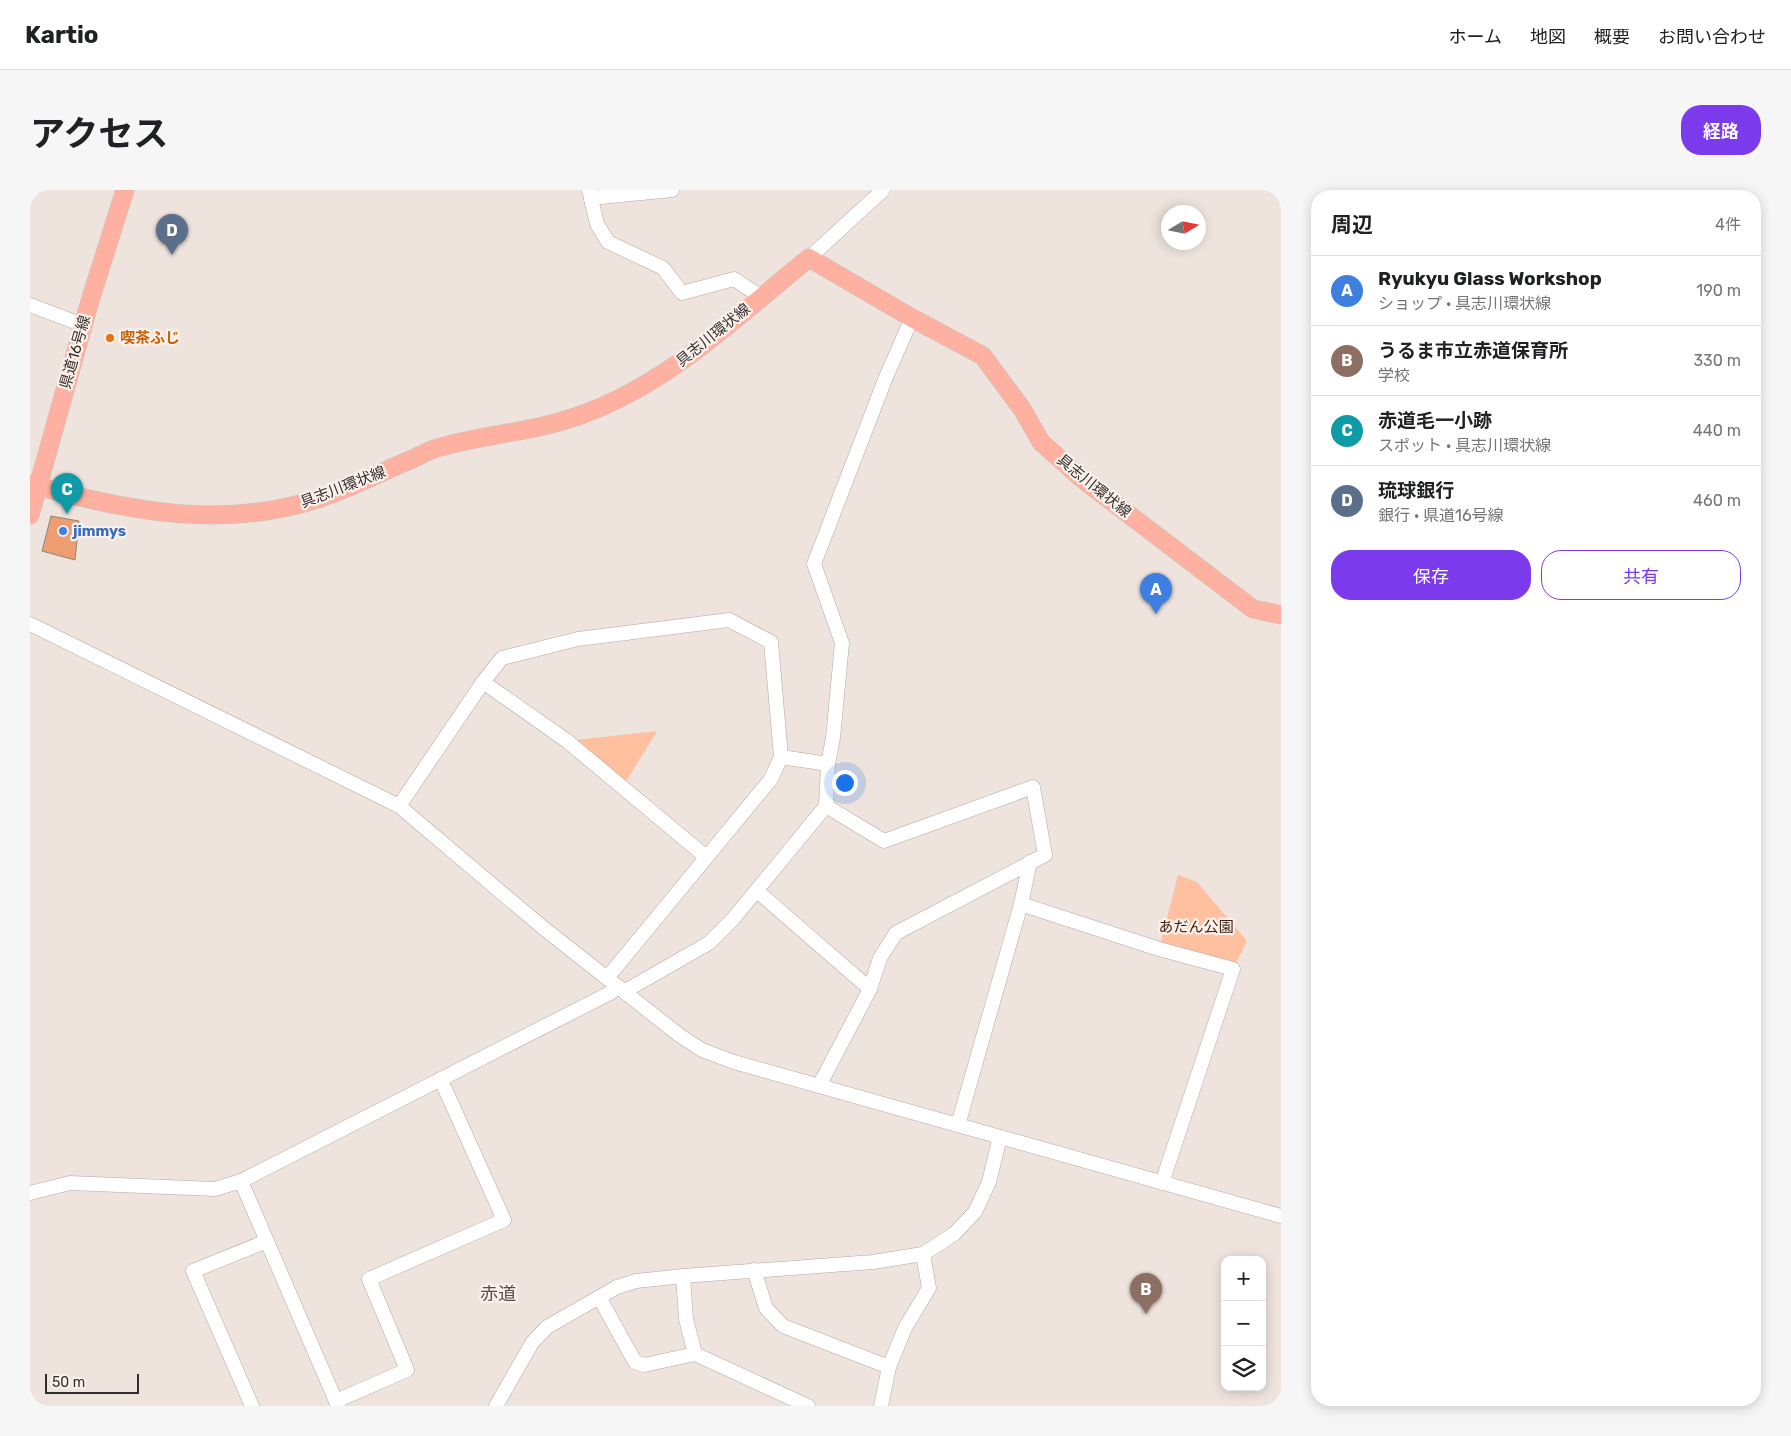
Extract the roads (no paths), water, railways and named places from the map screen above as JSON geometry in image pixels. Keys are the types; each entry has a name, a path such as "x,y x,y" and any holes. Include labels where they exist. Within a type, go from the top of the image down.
{"main road":[{"name":"県道16号線","path":"30,515 34,485 125,190"},
{"name":"具志川環状線","path":"34,485 111,505 149,511 199,514 244,514 300,504 324,497 440,447 556,424 610,403 663,374 809,258 912,318 983,356 1022,409 1042,442 1081,478 1253,609 1281,615"}],"street":[{"path":"672,190 590,194 596,224 608,242 663,268 682,293 734,280 761,297"},
{"path":"809,258 883,190"},
{"path":"30,305 83,325"},
{"path":"30,1193 70,1183 215,1189 241,1181 610,993 622,989 709,943 756,891 826,806 828,764 833,738 842,644 814,564 886,377 912,318"},
{"path":"399,806 482,682 502,658 578,638 728,620 771,642 781,757 771,779 607,978"},
{"path":"30,624 399,806 541,926 679,1035 702,1050 734,1062 1281,1216"},
{"path":"482,682 567,740 706,856"},
{"path":"781,757 828,764"},
{"path":"819,1086 870,989 880,958 896,932 1045,855 1034,786 884,841 826,806"},
{"path":"958,1125 1021,904 1030,862"},
{"path":"756,891 870,989"},
{"path":"1021,904 1159,949 1233,969 1162,1182"},
{"path":"241,1181 337,1404 406,1370 369,1279 504,1220 441,1080"},
{"path":"496,1406 532,1343 547,1327 617,1287 636,1281 872,1262 923,1254 954,1234 975,1212 989,1182 1000,1137"},
{"path":"252,1406 193,1271 266,1241"},
{"path":"881,1406 889,1367 904,1328 929,1288 923,1254"},
{"path":"754,1270 766,1308 783,1326 889,1367"},
{"path":"683,1276 686,1319 695,1354"},
{"path":"599,1297 635,1362 644,1365 695,1354 808,1406"}],"place":[{"name":"琉球銀行","path":"172,255"},
{"name":"喫茶ふじ","path":"110,338"},
{"name":"赤道毛一小跡","path":"67,514"},
{"name":"jimmys","path":"63,531"},
{"name":"Ryukyu Glass Workshop","path":"1156,614"},
{"name":"うるま市立赤道保育所","path":"1146,1314"}],"district":[{"name":"赤道","path":"498,1294"}],"park label":[{"name":"あだん公園","path":"1196,927"}]}
